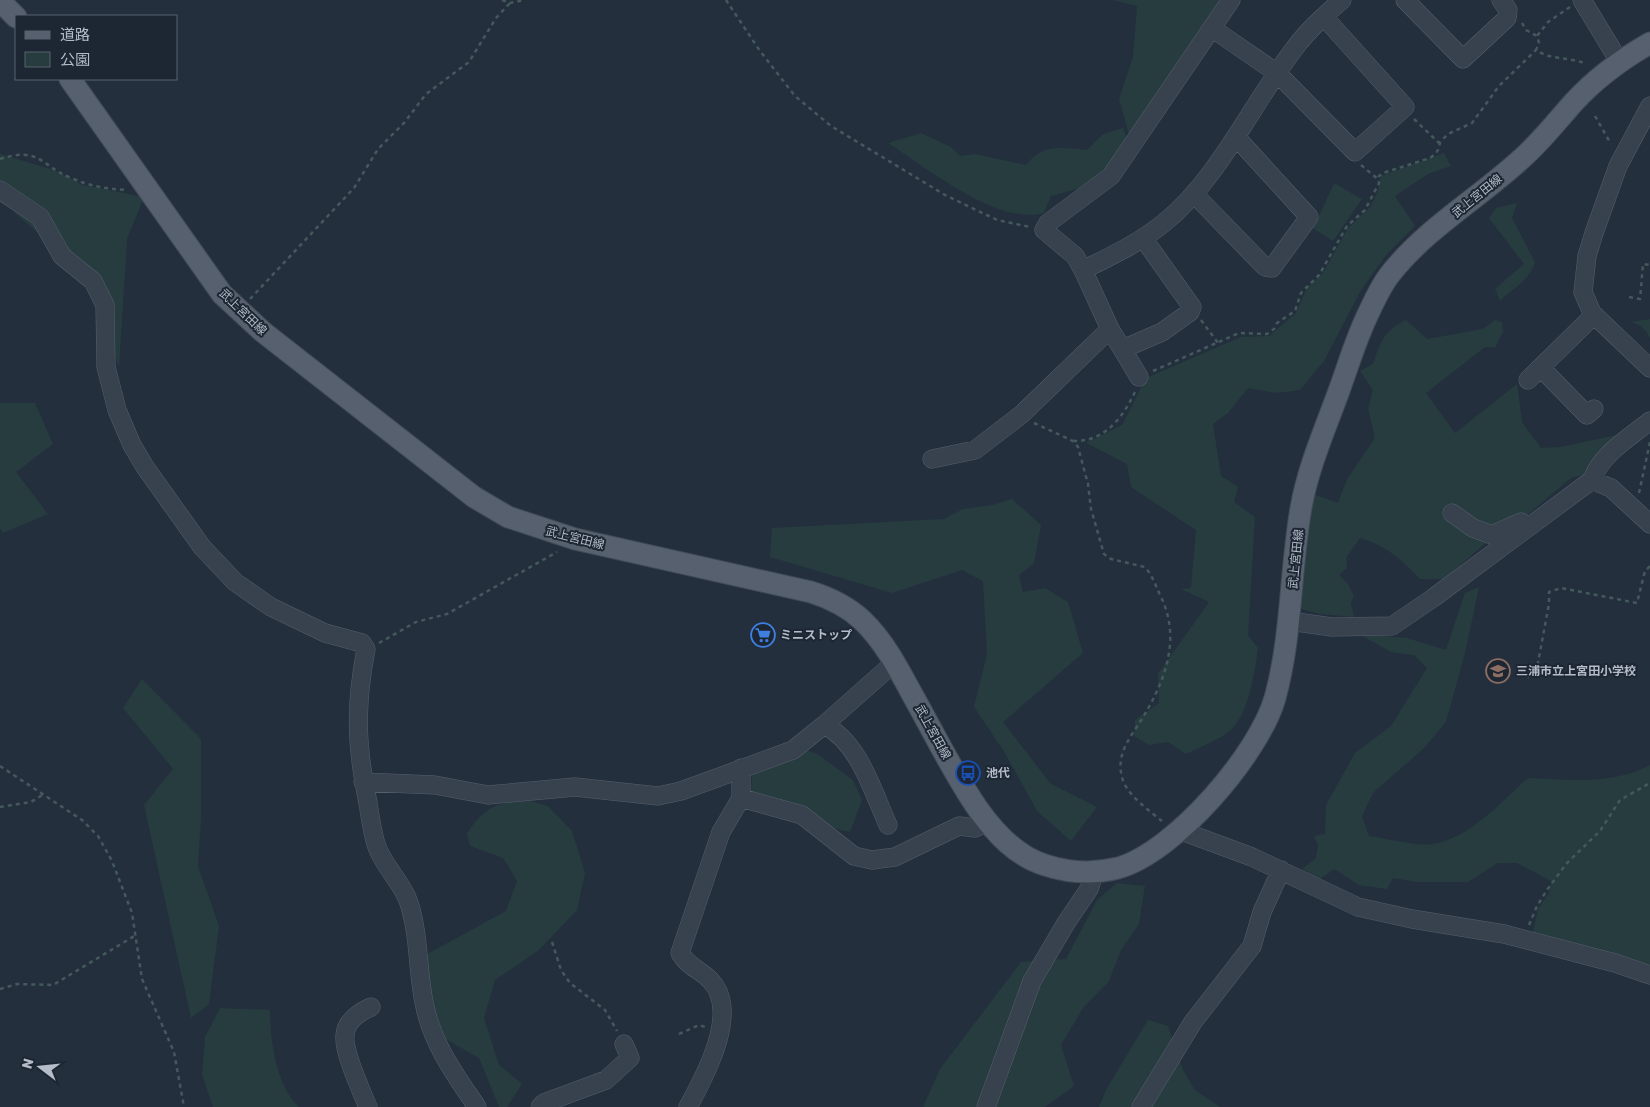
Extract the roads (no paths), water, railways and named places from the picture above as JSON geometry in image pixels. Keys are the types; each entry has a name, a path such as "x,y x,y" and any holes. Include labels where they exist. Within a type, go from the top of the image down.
{"main road":[{"path":"0,1 15,16"},
{"name":"武上宮田線","path":"71,80 210,279 238,310 362,411 480,501 508,517 575,539 760,579 825,597 851,611 862,620 895,662 957,776 987,822 1018,852 1039,863 1066,871 1092,872 1121,867 1135,861 1149,853 1178,830 1235,770 1259,737 1275,697 1289,621 1301,506 1316,453 1367,314 1388,276 1417,245 1519,161 1553,128 1575,101 1620,61 1650,43"}],"street":[{"path":"1139,378 1110,329 1075,256 1044,230 1048,223 1111,176 1213,29 1230,0"},
{"path":"1083,270 1143,238 1165,222 1194,194 1236,137 1295,47 1342,0"},
{"path":"1405,0 1463,59 1507,18 1508,10 1501,0"},
{"path":"1582,0 1620,61"},
{"path":"1213,29 1277,73 1355,152 1404,109 1403,102 1324,16"},
{"path":"1650,106 1621,160 1587,256 1583,292 1594,315 1650,368"},
{"path":"1194,194 1264,267 1272,268 1294,242 1309,217 1236,137"},
{"path":"0,190 40,217 62,256 92,281 106,305 106,367 116,410 132,445 145,466 202,547 235,582 271,607 336,637 362,643 366,649 359,686 357,731 363,782 376,845 391,874 409,901 417,935 425,1008 439,1050 477,1107"},
{"path":"1122,347 1125,348 1162,332 1191,308 1191,303 1143,238"},
{"path":"1580,410 1534,374 1594,315"},
{"path":"932,459 975,450 1019,416 1110,329"},
{"path":"1289,621 1332,627 1392,626 1433,598 1588,482 1596,469 1616,447 1650,421"},
{"path":"1452,513 1473,528 1492,535 1516,526 1571,484 1588,482 1611,488 1650,524"},
{"path":"363,782 435,785 488,795 576,786 658,796 681,791 793,750 895,662"},
{"path":"824,725 837,731 856,756 888,825"},
{"path":"688,1107 703,1079 721,1031 721,1000 711,981 686,963 680,952 721,832 741,798 742,768"},
{"path":"741,798 802,815 854,856 872,860 895,857 959,826 975,828 987,822"},
{"path":"1178,830 1237,850 1358,907 1402,918 1526,939 1615,963 1650,975"},
{"path":"1141,1107 1193,1022 1252,946 1262,912 1281,870"},
{"path":"986,1107 1032,982 1066,923 1089,889 1092,872"},
{"path":"368,1107 350,1059 344,1034 358,1013 371,1007"},
{"path":"540,1107 544,1103 606,1080 630,1058 624,1044"}],"place":[{"name":"ミニストップ","path":"763,635"},
{"name":"三浦市立上宮田小学校","path":"1498,671"},
{"name":"池代","path":"968,773"}]}
